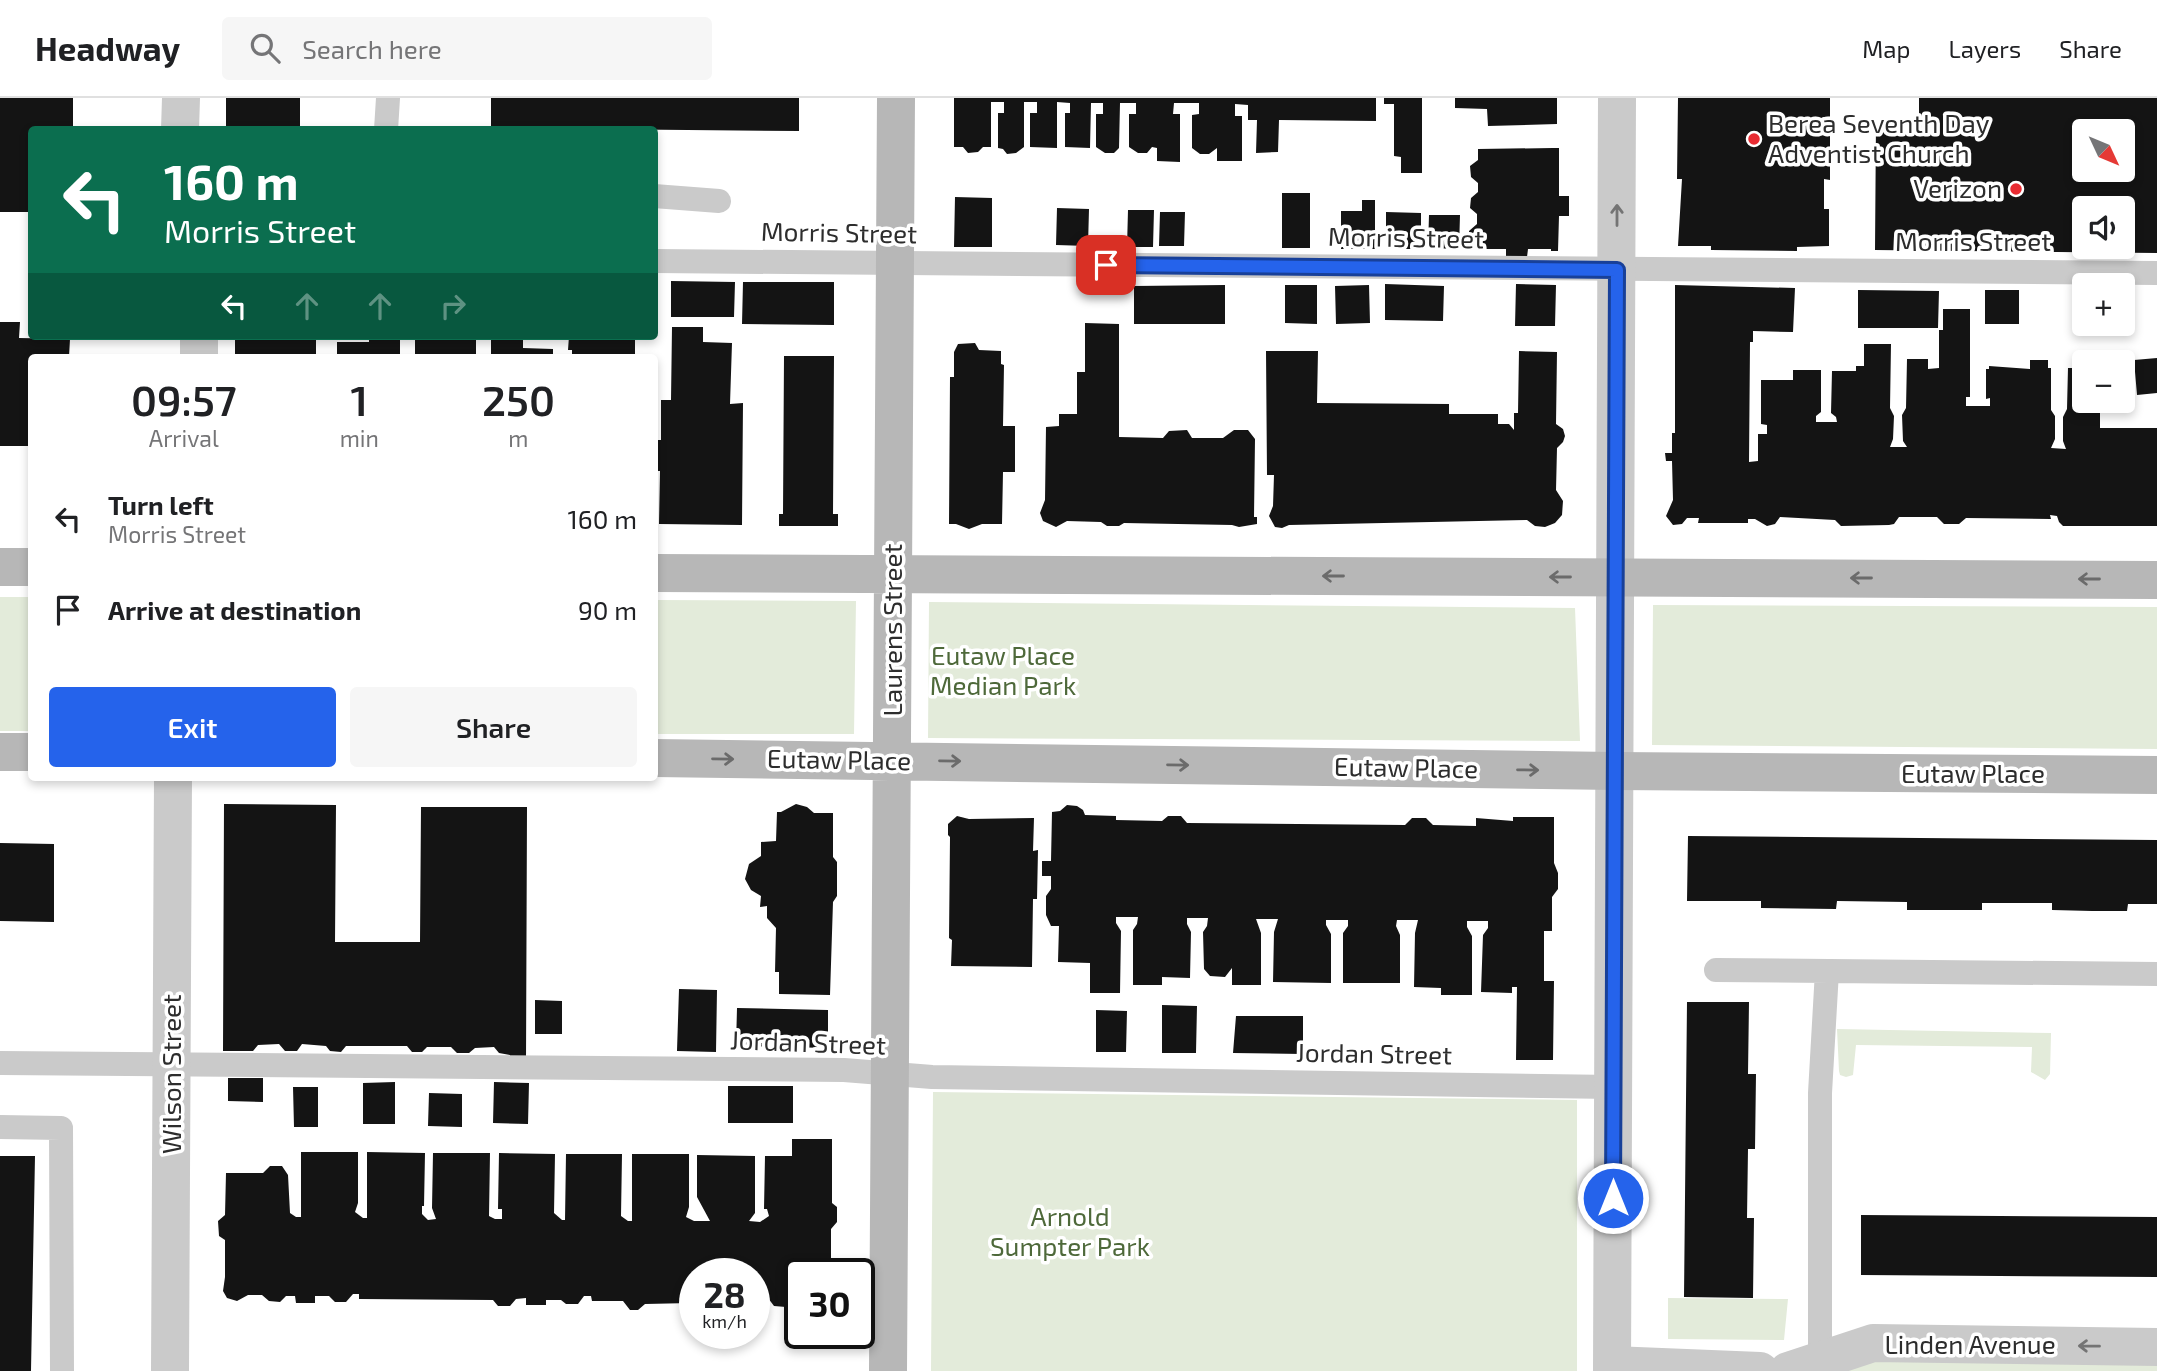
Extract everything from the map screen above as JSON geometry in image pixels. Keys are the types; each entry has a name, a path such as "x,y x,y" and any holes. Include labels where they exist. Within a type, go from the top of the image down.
{"street":[{"path":"180,126 181,98"},
{"name":"Laurens Street","path":"888,1371 896,98"},
{"path":"1618,98 1612,1368 1760,1371"},
{"path":"0,567 28,567"},
{"path":"658,573 2157,580"},
{"path":"0,751 28,752"},
{"name":"Eutaw Place","path":"658,758 1615,771 2157,775"},
{"name":"Wilson Street","path":"170,1371 173,781"},
{"name":"Linden Avenue","path":"1809,1368 1874,1343 2157,1347"}],"lane":[{"path":"386,126 388,98"},
{"path":"658,197 719,201"},
{"name":"Morris Street","path":"658,261 2157,273"},
{"path":"1716,970 2157,974"},
{"path":"1809,1368 1820,1093 1828,971"},
{"name":"Jordan Street","path":"0,1063 844,1070 890,1075 1614,1087"},
{"path":"0,1127 61,1128 62,1371"}],"green space":[{"path":"0,597 28,597 28,731 0,731"},
{"name":"Eutaw Place Median Park","path":"658,600 856,601 854,734 658,734"},
{"name":"Eutaw Place Median Park","path":"929,602 1575,608 1580,741 928,738"},
{"path":"1653,605 2157,607 2157,749 1652,745"},
{"path":"1837,1029 2051,1033 2050,1074 2045,1080 2031,1072 2032,1047 1856,1045 1853,1075 1846,1077 1840,1075 1839,1071"},
{"name":"Arnold Sumpter Park","path":"933,1092 1577,1100 1577,1371 931,1371"},
{"path":"1668,1298 1788,1299 1784,1340 1668,1339"},
{"path":"2157,1360 2157,1371 1846,1371 1859,1361"}],"building":[{"path":"0,98 73,98 73,126 28,126 28,212 0,212"},
{"path":"226,98 300,98 300,126 226,126"},
{"path":"491,98 799,98 799,131 658,130 658,126 491,126"},
{"path":"954,98 1376,98 1376,121 1279,120 1278,152 1256,153 1257,120 1248,120 1248,105 1235,104 1235,116 1242,116 1242,161 1217,161 1217,148 1209,154 1200,154 1192,148 1192,115 1199,114 1199,103 1174,103 1173,114 1180,114 1180,162 1157,161 1157,148 1152,147 1147,153 1138,153 1129,147 1129,114 1136,114 1136,103 1120,103 1119,148 1114,153 1105,153 1096,147 1096,114 1103,114 1103,103 1091,103 1090,148 1065,147 1065,113 1070,113 1070,103 1057,102 1057,148 1030,147 1030,113 1037,113 1037,102 1024,102 1024,147 1016,153 1007,154 998,148 998,113 1004,113 1004,102 991,102 991,147 968,153 963,147 954,147"},
{"path":"1384,98 1422,98 1422,173 1401,173 1401,157 1394,156 1394,104 1384,104"},
{"path":"1455,98 1557,98 1557,124 1488,126 1487,109 1455,108"},
{"name":"Berea Seventh Day Adventist Church","path":"1678,98 1830,98 1830,180 1824,179 1824,209 1829,209 1829,246 1797,247 1797,251 1711,250 1711,246 1678,246 1682,179 1677,179"},
{"name":"Verizon","path":"1919,98 2157,98 2157,253 2135,253 2135,196 2072,196 2072,252 1875,250 1876,121 1919,121"},
{"path":"1559,148 1559,196 1569,196 1569,216 1559,216 1558,251 1528,249 1527,257 1506,257 1506,249 1477,249 1469,242 1469,231 1477,224 1477,214 1470,208 1471,198 1478,192 1478,183 1471,177 1470,166 1478,160 1478,149"},
{"path":"1282,193 1310,193 1310,248 1282,248"},
{"path":"955,197 992,198 992,247 954,247"},
{"path":"1362,200 1375,200 1375,249 1341,249 1341,211 1362,211"},
{"path":"1057,208 1089,209 1088,246 1056,245"},
{"path":"1128,210 1154,210 1153,247 1127,247"},
{"path":"1160,212 1185,212 1184,246 1159,246"},
{"path":"1386,212 1421,213 1421,249 1386,249"},
{"path":"1429,215 1460,215 1459,249 1428,248"},
{"path":"671,281 735,282 734,317 671,317"},
{"path":"743,282 834,282 834,325 742,324"},
{"path":"1385,284 1444,286 1443,321 1385,320"},
{"path":"1516,284 1556,285 1555,326 1515,326"},
{"path":"1225,285 1225,324 1134,324 1134,286"},
{"path":"1285,285 1317,285 1317,324 1285,323"},
{"path":"1369,285 1370,323 1336,324 1335,286"},
{"path":"1675,285 1795,288 1793,332 1753,331 1753,342 1750,342 1749,462 1758,461 1758,434 1767,434 1767,425 1761,424 1761,380 1793,380 1793,370 1821,370 1821,412 1816,416 1816,422 1837,422 1831,413 1832,371 1856,371 1856,366 1864,366 1864,344 1891,344 1890,408 1894,416 1890,447 1907,447 1903,441 1902,415 1906,408 1907,359 1928,359 1928,369 1939,368 1939,330 1943,330 1943,309 1970,309 1970,397 1966,397 1966,406 1990,406 1990,398 1986,399 1986,369 1989,369 1989,366 2030,369 2030,360 2048,360 2048,368 2051,368 2051,410 2055,416 2055,439 2051,448 2066,449 2063,441 2063,417 2067,409 2068,368 2072,368 2072,413 2100,413 2100,428 2157,428 2157,526 2063,526 2057,516 2050,515 2051,519 1966,518 1959,524 1944,524 1937,517 1899,517 1894,524 1889,525 1841,526 1835,520 1780,517 1775,524 1767,526 1755,519 1748,519 1748,523 1698,523 1699,518 1687,518 1682,524 1673,525 1666,516 1673,500 1672,461 1666,461 1665,453 1672,453 1672,433 1675,433"},
{"path":"1858,290 1939,291 1938,328 1858,328"},
{"path":"1985,290 2019,290 2019,324 1985,324"},
{"path":"0,322 20,322 19,338 70,340 69,354 28,354 28,446 0,446"},
{"path":"1085,323 1119,324 1119,437 1163,438 1169,431 1187,430 1192,438 1223,438 1234,430 1248,430 1255,439 1254,517 1257,517 1257,524 1239,527 1124,523 1107,526 1101,522 1067,521 1056,527 1043,521 1040,513 1045,500 1046,427 1059,426 1059,414 1077,414 1077,372 1085,372"},
{"path":"672,327 703,327 703,342 732,343 730,404 743,403 742,525 659,524 658,440 661,440 661,400 671,400"},
{"path":"235,340 316,340 316,354 235,354"},
{"path":"400,340 400,354 337,354 337,342"},
{"path":"415,340 476,340 476,354 415,354"},
{"path":"491,340 523,340 523,348 553,349 553,354 491,354"},
{"path":"569,340 635,340 635,354 572,354 572,350 568,350"},
{"path":"975,343 979,350 1001,351 1001,364 1004,365 1003,426 1015,426 1015,472 1003,472 1002,524 982,524 969,529 949,524 950,377 954,377 954,352 958,344"},
{"path":"1266,351 1318,351 1317,403 1449,404 1449,414 1498,414 1498,424 1509,424 1514,430 1514,413 1518,413 1519,351 1557,352 1556,424 1563,429 1565,436 1557,448 1556,490 1563,501 1562,515 1555,523 1545,527 1535,526 1527,520 1275,527 1269,516 1273,506 1274,475 1267,475"},
{"path":"784,356 834,356 833,514 838,514 838,526 779,526 779,514 783,514"},
{"path":"2157,358 2157,393 2137,395 2135,360"},
{"path":"224,804 336,805 335,942 420,942 421,807 527,807 526,1063 510,1063 510,1055 499,1053 494,1047 457,1053 451,1047 427,1047 422,1052 412,1052 407,1046 346,1046 341,1052 330,1051 326,1046 302,1044 297,1051 285,1051 279,1044 258,1045 253,1051 223,1051"},
{"path":"796,804 807,807 814,813 833,813 833,857 837,862 837,896 833,902 830,995 779,994 779,972 775,972 776,928 767,918 767,906 760,907 761,896 751,890 745,879 749,864 761,856 761,842 776,841 777,812"},
{"path":"1067,805 1077,806 1085,815 1116,816 1116,820 1162,821 1168,816 1181,816 1187,823 1405,825 1412,818 1426,818 1433,825 1476,826 1476,818 1513,821 1513,817 1554,817 1554,863 1558,873 1558,889 1552,897 1552,931 1544,931 1544,981 1554,981 1553,1060 1516,1060 1517,987 1512,987 1512,993 1481,992 1483,935 1488,928 1488,921 1467,921 1472,936 1472,995 1441,995 1441,988 1414,987 1415,933 1418,920 1397,920 1396,926 1400,935 1400,983 1343,983 1343,933 1348,926 1348,920 1326,920 1331,934 1331,983 1273,982 1274,932 1278,919 1256,919 1261,933 1261,985 1232,985 1232,968 1225,977 1210,976 1204,969 1203,932 1208,918 1187,918 1191,932 1190,978 1162,977 1162,985 1133,985 1133,930 1138,917 1116,917 1121,931 1120,993 1090,993 1090,963 1058,962 1059,926 1051,926 1046,915 1046,896 1051,889 1051,876 1042,876 1042,861 1051,861 1052,812 1060,811"},
{"path":"957,816 969,819 1034,818 1033,851 1038,850 1037,899 1033,899 1032,967 951,966 948,824"},
{"path":"1688,836 2157,840 2157,904 2128,904 2127,911 2052,910 2052,903 1982,903 1982,910 1907,910 1907,902 1837,901 1836,909 1761,908 1761,901 1687,901"},
{"path":"0,843 54,844 54,922 0,921"},
{"path":"679,989 717,990 716,1052 677,1051"},
{"path":"535,1000 562,1001 562,1034 535,1034"},
{"path":"1687,1002 1749,1002 1748,1074 1756,1074 1755,1149 1748,1149 1747,1218 1754,1218 1753,1298 1684,1297"},
{"path":"1162,1005 1197,1006 1196,1053 1162,1053"},
{"path":"737,1008 828,1010 828,1048 736,1046"},
{"path":"1096,1010 1127,1011 1126,1052 1096,1052"},
{"path":"1236,1016 1303,1016 1303,1054 1233,1053"},
{"path":"228,1078 263,1078 263,1102 228,1101"},
{"path":"395,1082 395,1124 363,1124 363,1083"},
{"path":"494,1082 529,1083 528,1124 493,1123"},
{"path":"728,1086 793,1086 793,1123 728,1123"},
{"path":"293,1087 318,1087 318,1127 294,1127"},
{"path":"429,1093 462,1094 462,1127 428,1126"},
{"path":"792,1139 832,1139 832,1203 837,1207 837,1222 831,1229 831,1258 784,1258 784,1307 774,1306 770,1301 770,1258 679,1258 679,1303 645,1304 638,1310 630,1310 623,1301 592,1301 591,1296 584,1296 578,1304 546,1300 546,1305 526,1305 526,1298 516,1299 510,1306 498,1306 493,1300 359,1299 359,1294 353,1294 346,1302 335,1302 329,1296 315,1296 315,1303 296,1303 295,1296 286,1296 280,1302 269,1301 262,1295 248,1295 237,1301 227,1298 223,1291 225,1240 219,1236 218,1221 225,1215 226,1173 263,1173 270,1166 282,1166 288,1175 290,1213 301,1217 301,1152 358,1152 358,1203 355,1212 363,1218 367,1218 367,1152 425,1153 422,1214 428,1220 436,1219 432,1208 433,1153 490,1153 489,1216 495,1219 502,1219 502,1209 498,1209 499,1153 555,1154 554,1213 562,1220 565,1220 566,1154 622,1154 621,1216 628,1221 632,1221 632,1154 689,1154 689,1207 686,1217 694,1221 710,1221 697,1197 697,1155 755,1156 755,1213 749,1221 760,1222 769,1216 767,1209 764,1209 765,1156 792,1156"},
{"path":"0,1156 35,1156 31,1371 0,1371"},
{"path":"1861,1215 2157,1217 2157,1277 1861,1275"}],"place":[{"name":"Berea Seventh Day Adventist Church","path":"1754,139"},
{"name":"Verizon","path":"2016,189"}],"route":[{"path":"1106,265 1617,270 1613,1198"}]}
